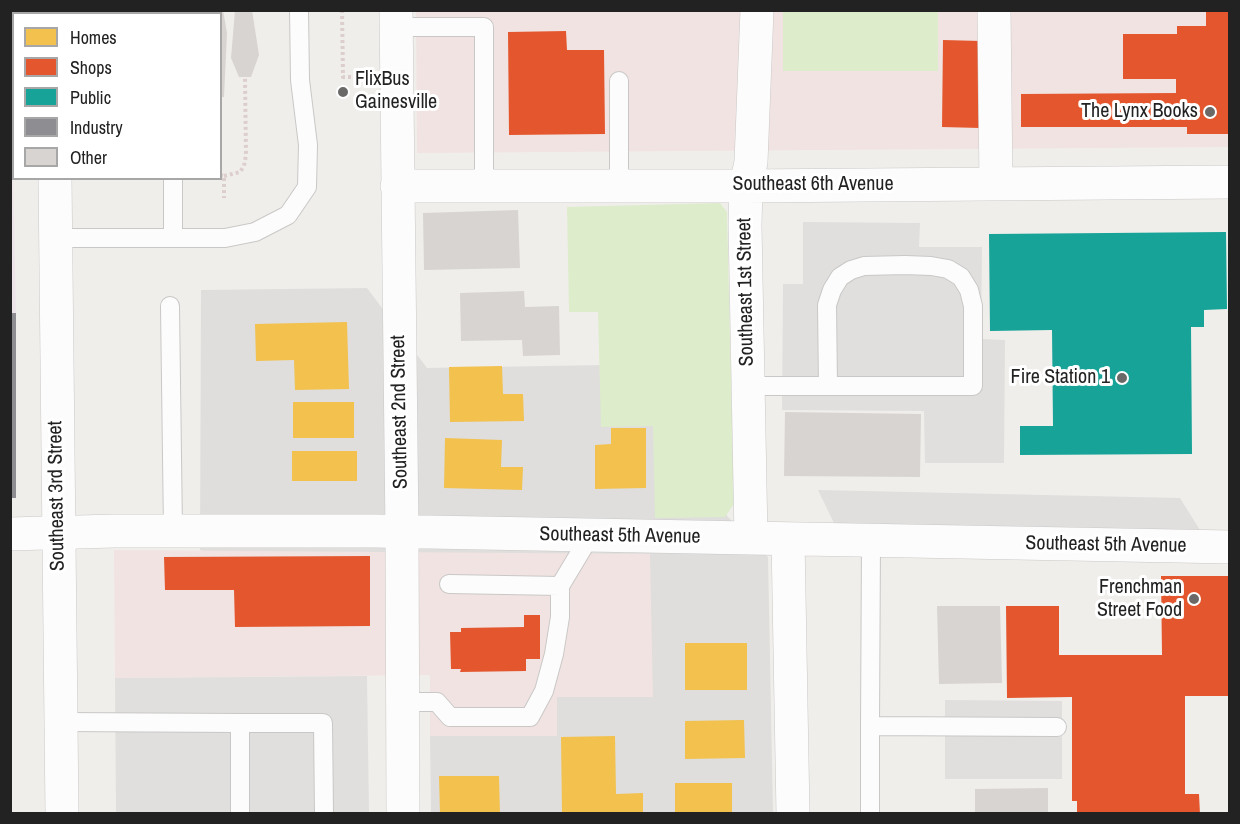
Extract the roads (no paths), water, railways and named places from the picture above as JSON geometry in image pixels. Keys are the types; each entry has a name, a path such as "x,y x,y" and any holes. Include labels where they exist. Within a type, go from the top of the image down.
{"street":[{"name":"Southeast 1st Street","path":"751,538 747,386 746,186 751,162 757,10"},
{"path":"994,10 996,184"},
{"name":"Southeast 2nd Street","path":"396,19 403,813"},
{"name":"Southeast 3rd Street","path":"55,180 62,813"},
{"name":"Southeast 6th Avenue","path":"397,186 1230,182"},
{"name":"Southeast 5th Avenue","path":"10,534 173,531 402,532 1230,547"},
{"path":"789,539 793,813"}],"lane":[{"path":"55,238 225,237 255,232 288,215 307,187 308,145 300,80 299,10"},
{"path":"396,19 484,27 484,186"},
{"path":"619,81 619,186"},
{"path":"173,180 173,236"},
{"path":"747,386 974,386 973,306 969,290 961,278 948,269 904,265 864,266 851,270 840,278 832,290 827,305 828,385"},
{"path":"170,306 173,531"},
{"path":"402,702 437,702 450,717 530,717 544,691 554,654 560,617 560,586 590,536"},
{"path":"870,813 871,541"},
{"path":"449,584 560,586"},
{"path":"60,722 323,723 324,813"},
{"path":"240,723 240,813"},
{"path":"870,726 1056,727"}],"place":[{"name":"FlixBus Gainesville","path":"343,92"},
{"name":"The Lynx Books","path":"1210,112"},
{"name":"Fire Station 1","path":"1122,378"},
{"name":"Frenchman Street Food","path":"1194,599"}]}
